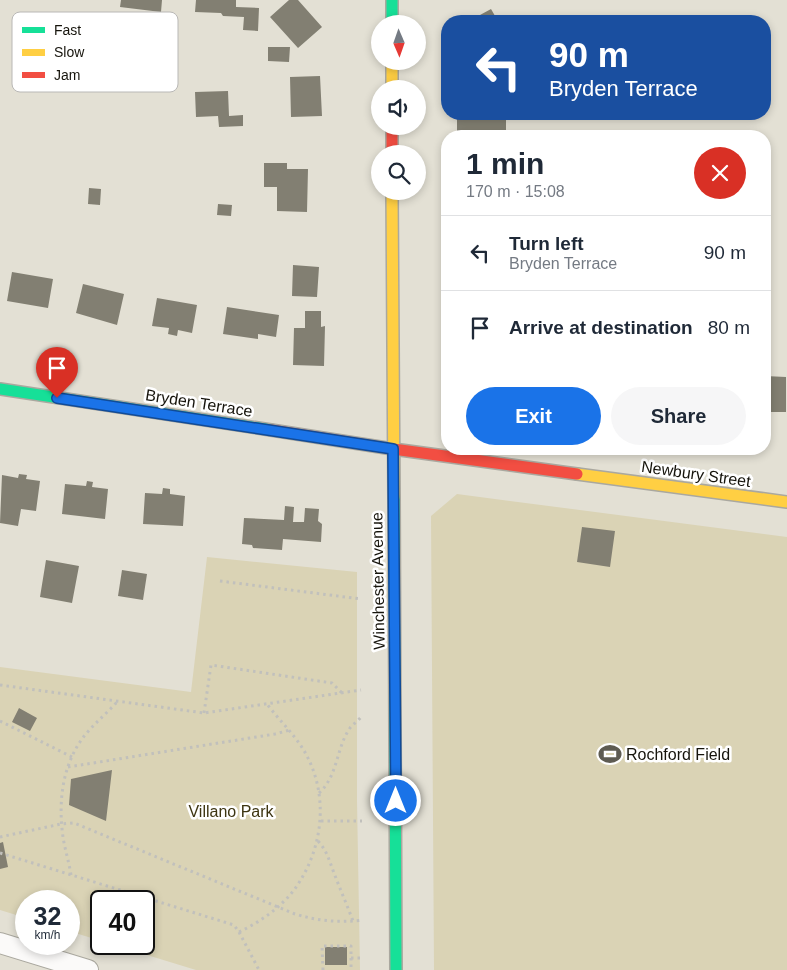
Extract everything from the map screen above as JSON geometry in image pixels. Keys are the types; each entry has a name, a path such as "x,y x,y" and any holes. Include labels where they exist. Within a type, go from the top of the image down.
{"street":[{"path":"392,0 392,15"},
{"name":"Winchester Avenue","path":"392,200 396,970"},
{"name":"Bryden Terrace","path":"0,389 393,449"},
{"name":"Newbury Street","path":"393,449 787,502"},
{"path":"0,943 88,970"}],"path":[{"path":"220,581 361,599"},
{"path":"204,713 211,665 332,683 342,693"},
{"path":"0,685 204,713 361,690"},
{"path":"71,875 61,824 63,786 68,767 84,736 118,701"},
{"path":"239,932 258,922 294,890 318,841 321,821 319,793 314,773 304,750 290,730 267,704"},
{"path":"319,793 326,786 331,776 350,728 362,717"},
{"path":"0,721 72,757"},
{"path":"68,767 266,736 290,730"},
{"path":"321,821 362,821"},
{"path":"0,837 74,823 311,919 342,922 363,920"},
{"path":"318,841 330,858 352,921"},
{"path":"0,853 234,925 259,970"},
{"path":"323,970 322,946 351,946 351,970"},
{"path":"351,958 363,958"}],"green space":[{"name":"Rochford Field","path":"457,494 787,537 787,970 434,970 431,516"},
{"name":"Villano Park","path":"207,557 357,572 357,801 360,970 196,970 147,955 155,955 155,890 90,890 90,938 80,934 80,890 15,890 15,915 0,910 0,667 191,692"}],"building":[{"path":"121,0 162,0 161,12 120,7"},
{"path":"196,0 236,0 236,7 259,8 258,31 243,30 244,17 223,16 221,13 195,12"},
{"path":"289,0 298,0 322,27 298,48 270,17"},
{"path":"491,9 494,15 480,15"},
{"path":"268,47 290,47 289,62 268,61"},
{"path":"320,76 322,116 291,117 290,77"},
{"path":"228,91 229,116 243,115 243,126 219,127 218,116 196,117 195,92"},
{"path":"457,120 506,120 506,130 457,130"},
{"path":"264,163 287,163 287,169 308,169 307,212 277,211 277,187 264,187"},
{"path":"89,188 101,189 100,205 88,204"},
{"path":"218,204 232,205 231,216 217,215"},
{"path":"293,265 319,267 317,297 292,296"},
{"path":"12,272 53,279 48,308 7,301"},
{"path":"83,284 124,294 117,325 76,313"},
{"path":"157,298 197,305 192,333 178,330 177,336 168,334 169,328 152,326"},
{"path":"227,307 279,315 276,337 258,334 258,339 223,334"},
{"path":"305,311 321,311 321,327 325,326 324,366 293,365 294,328 305,328"},
{"path":"771,376 786,377 786,412 771,412"},
{"path":"19,474 27,475 26,479 40,481 36,511 21,509 18,526 0,523 2,475 18,478"},
{"path":"87,481 93,482 92,487 108,489 105,519 62,514 65,484 86,486"},
{"path":"163,488 170,489 170,494 185,496 183,526 143,524 145,493 162,494"},
{"path":"285,506 294,507 293,522 304,522 305,508 319,509 318,521 322,524 321,542 283,539 282,550 253,548 252,545 242,544 244,518 284,520"},
{"path":"582,527 615,531 610,567 577,562"},
{"path":"46,560 79,566 72,603 40,597"},
{"path":"122,570 147,574 143,600 118,596"},
{"path":"19,708 37,718 30,731 12,722"},
{"path":"112,770 106,821 69,805 71,779"},
{"path":"3,842 8,867 0,869 0,843"},
{"path":"325,947 347,947 347,965 325,965"}],"traffic: fast":[{"path":"392,0 392,15"},
{"path":"0,389 271,430"},
{"path":"394,497 396,970"}],"traffic: slow":[{"path":"392,70 392,80"},
{"path":"392,200 394,497"},
{"path":"577,474 787,502"}],"traffic: jam":[{"path":"392,135 392,145"},
{"path":"271,430 577,474"}],"place":[{"name":"Rochford Field","path":"610,754"}],"route":[{"path":"57,398 393,449 396,801"}]}
